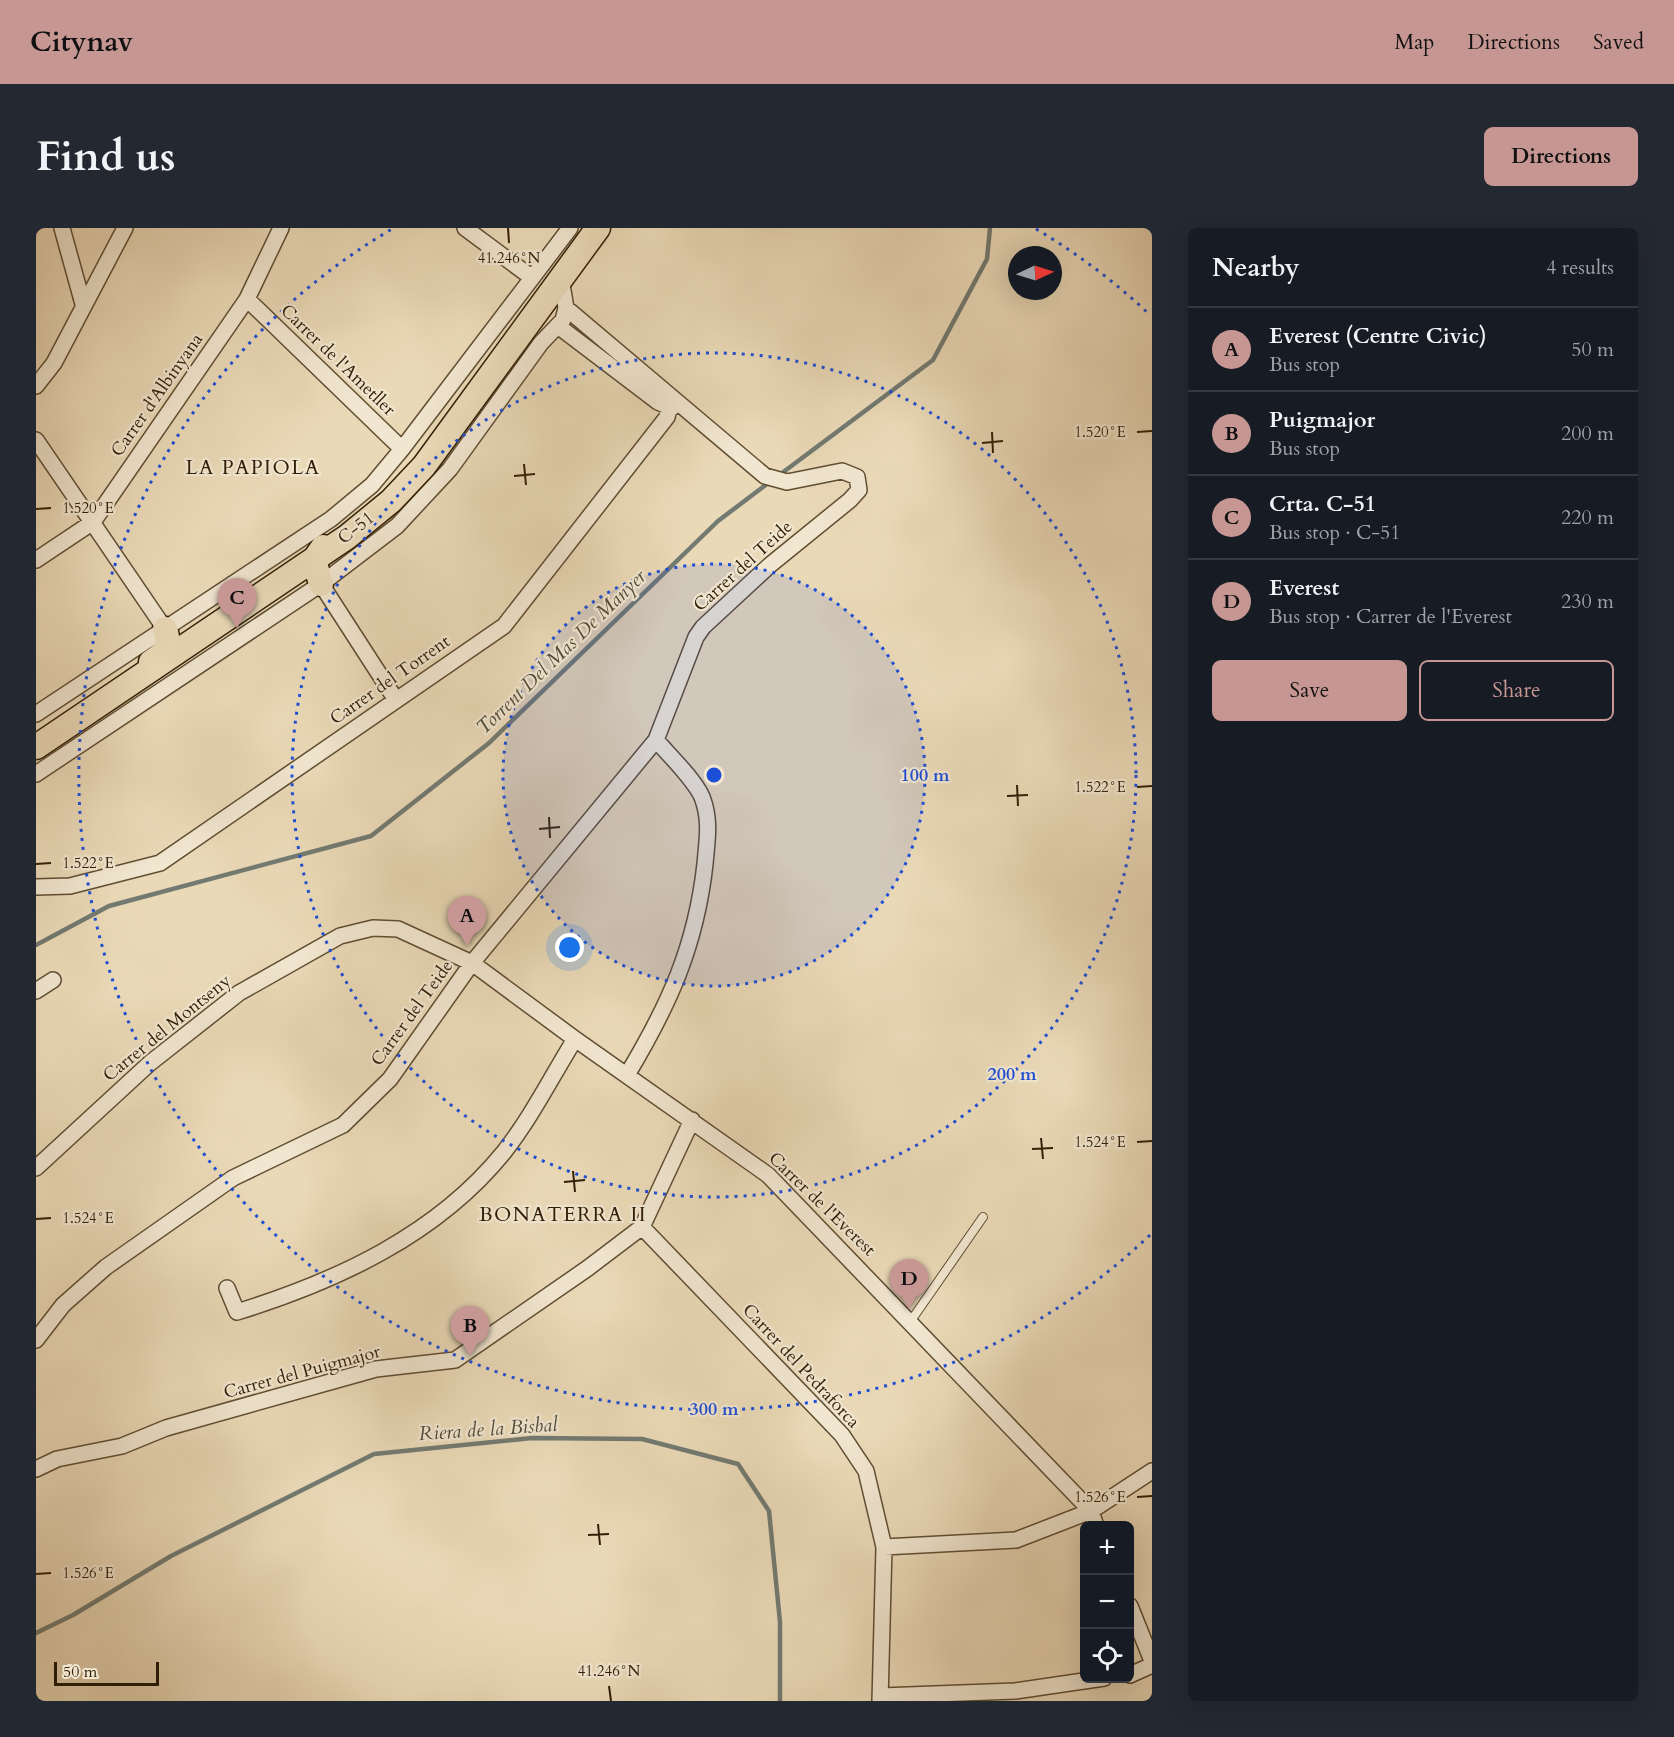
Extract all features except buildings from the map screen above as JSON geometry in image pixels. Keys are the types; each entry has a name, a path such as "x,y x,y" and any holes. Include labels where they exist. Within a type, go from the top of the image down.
{"main road":[{"name":"C-51","path":"174,639 260,597 314,560 391,501 424,466 584,228"},
{"path":"491,364 534,307 543,304 598,228"},
{"name":"C-51","path":"36,732 344,524 491,364"},
{"path":"321,584 314,560 326,544 394,489 403,459"},
{"path":"36,747 71,723 86,706 164,653 174,639"}],"street":[{"path":"62,228 83,304"},
{"path":"36,386 54,363 125,228"},
{"name":"Carrer d'Albinyana","path":"36,560 93,522 247,298 281,228"},
{"path":"465,228 531,277"},
{"path":"403,459 425,420 570,228"},
{"path":"36,774 321,584 397,526 450,469 542,343 563,320 567,308 561,279"},
{"name":"Carrer de l'Ametller","path":"247,298 403,459"},
{"path":"543,304 567,308"},
{"name":"Carrer del Teide","path":"36,1340 63,1305 116,1260 233,1178 343,1125 390,1079 472,963 656,740 696,637 703,627 770,565 850,500 859,490 857,477 842,471 785,482 765,476 567,308"},
{"path":"558,326 668,412 687,410"},
{"path":"491,364 542,343"},
{"path":"662,388 668,412"},
{"path":"425,420 448,412"},
{"name":"Carrer del Torrent","path":"36,887 70,886 160,863 504,626 668,412"},
{"path":"36,440 174,639 36,714"},
{"path":"321,584 396,700"},
{"path":"627,1075 658,1024 684,964 702,891 709,823 701,795 656,740"},
{"name":"Carrer del Montseny","path":"36,1168 150,1063 239,993 340,936 373,928 398,929 472,963"},
{"name":"Carrer de l'Everest","path":"472,963 575,1040 768,1175 1094,1518"},
{"path":"36,992 54,980"},
{"path":"227,1288 237,1312 295,1294 387,1251 460,1200 505,1151 575,1040"},
{"name":"Carrer del Puigmajor","path":"36,1468 57,1459 122,1446 166,1428 376,1369 454,1360 588,1268 642,1227 692,1120"},
{"name":"Carrer del Pedraforca","path":"642,1227 842,1435 866,1472 884,1547 880,1699"},
{"path":"884,1547 1016,1540 1094,1518 1152,1471"},
{"path":"1134,1616 1152,1663 1134,1673"},
{"path":"880,1699 1017,1696 1080,1683"}],"lane":[{"path":"910,1322 983,1217"}],"waterway":[{"name":"Torrent Del Mas De Manyer","path":"778,476 933,360 987,259 990,228"},
{"name":"Torrent Del Mas De Manyer","path":"36,945 109,906 371,836 489,743 718,521 771,481"},
{"name":"Riera de la Bisbal","path":"36,1633 73,1615 171,1556 374,1454 532,1438 642,1439 738,1464 769,1511 780,1622 780,1701"}],"place":[{"name":"Crta. C-51","path":"237,628"},
{"name":"Everest (Centre Civic)","path":"467,946"},
{"name":"Everest","path":"909,1309"},
{"name":"Puigmajor","path":"470,1356"}],"district":[{"name":"LA PAPIOLA","path":"253,467"},
{"name":"BONATERRA II","path":"563,1214"}]}
